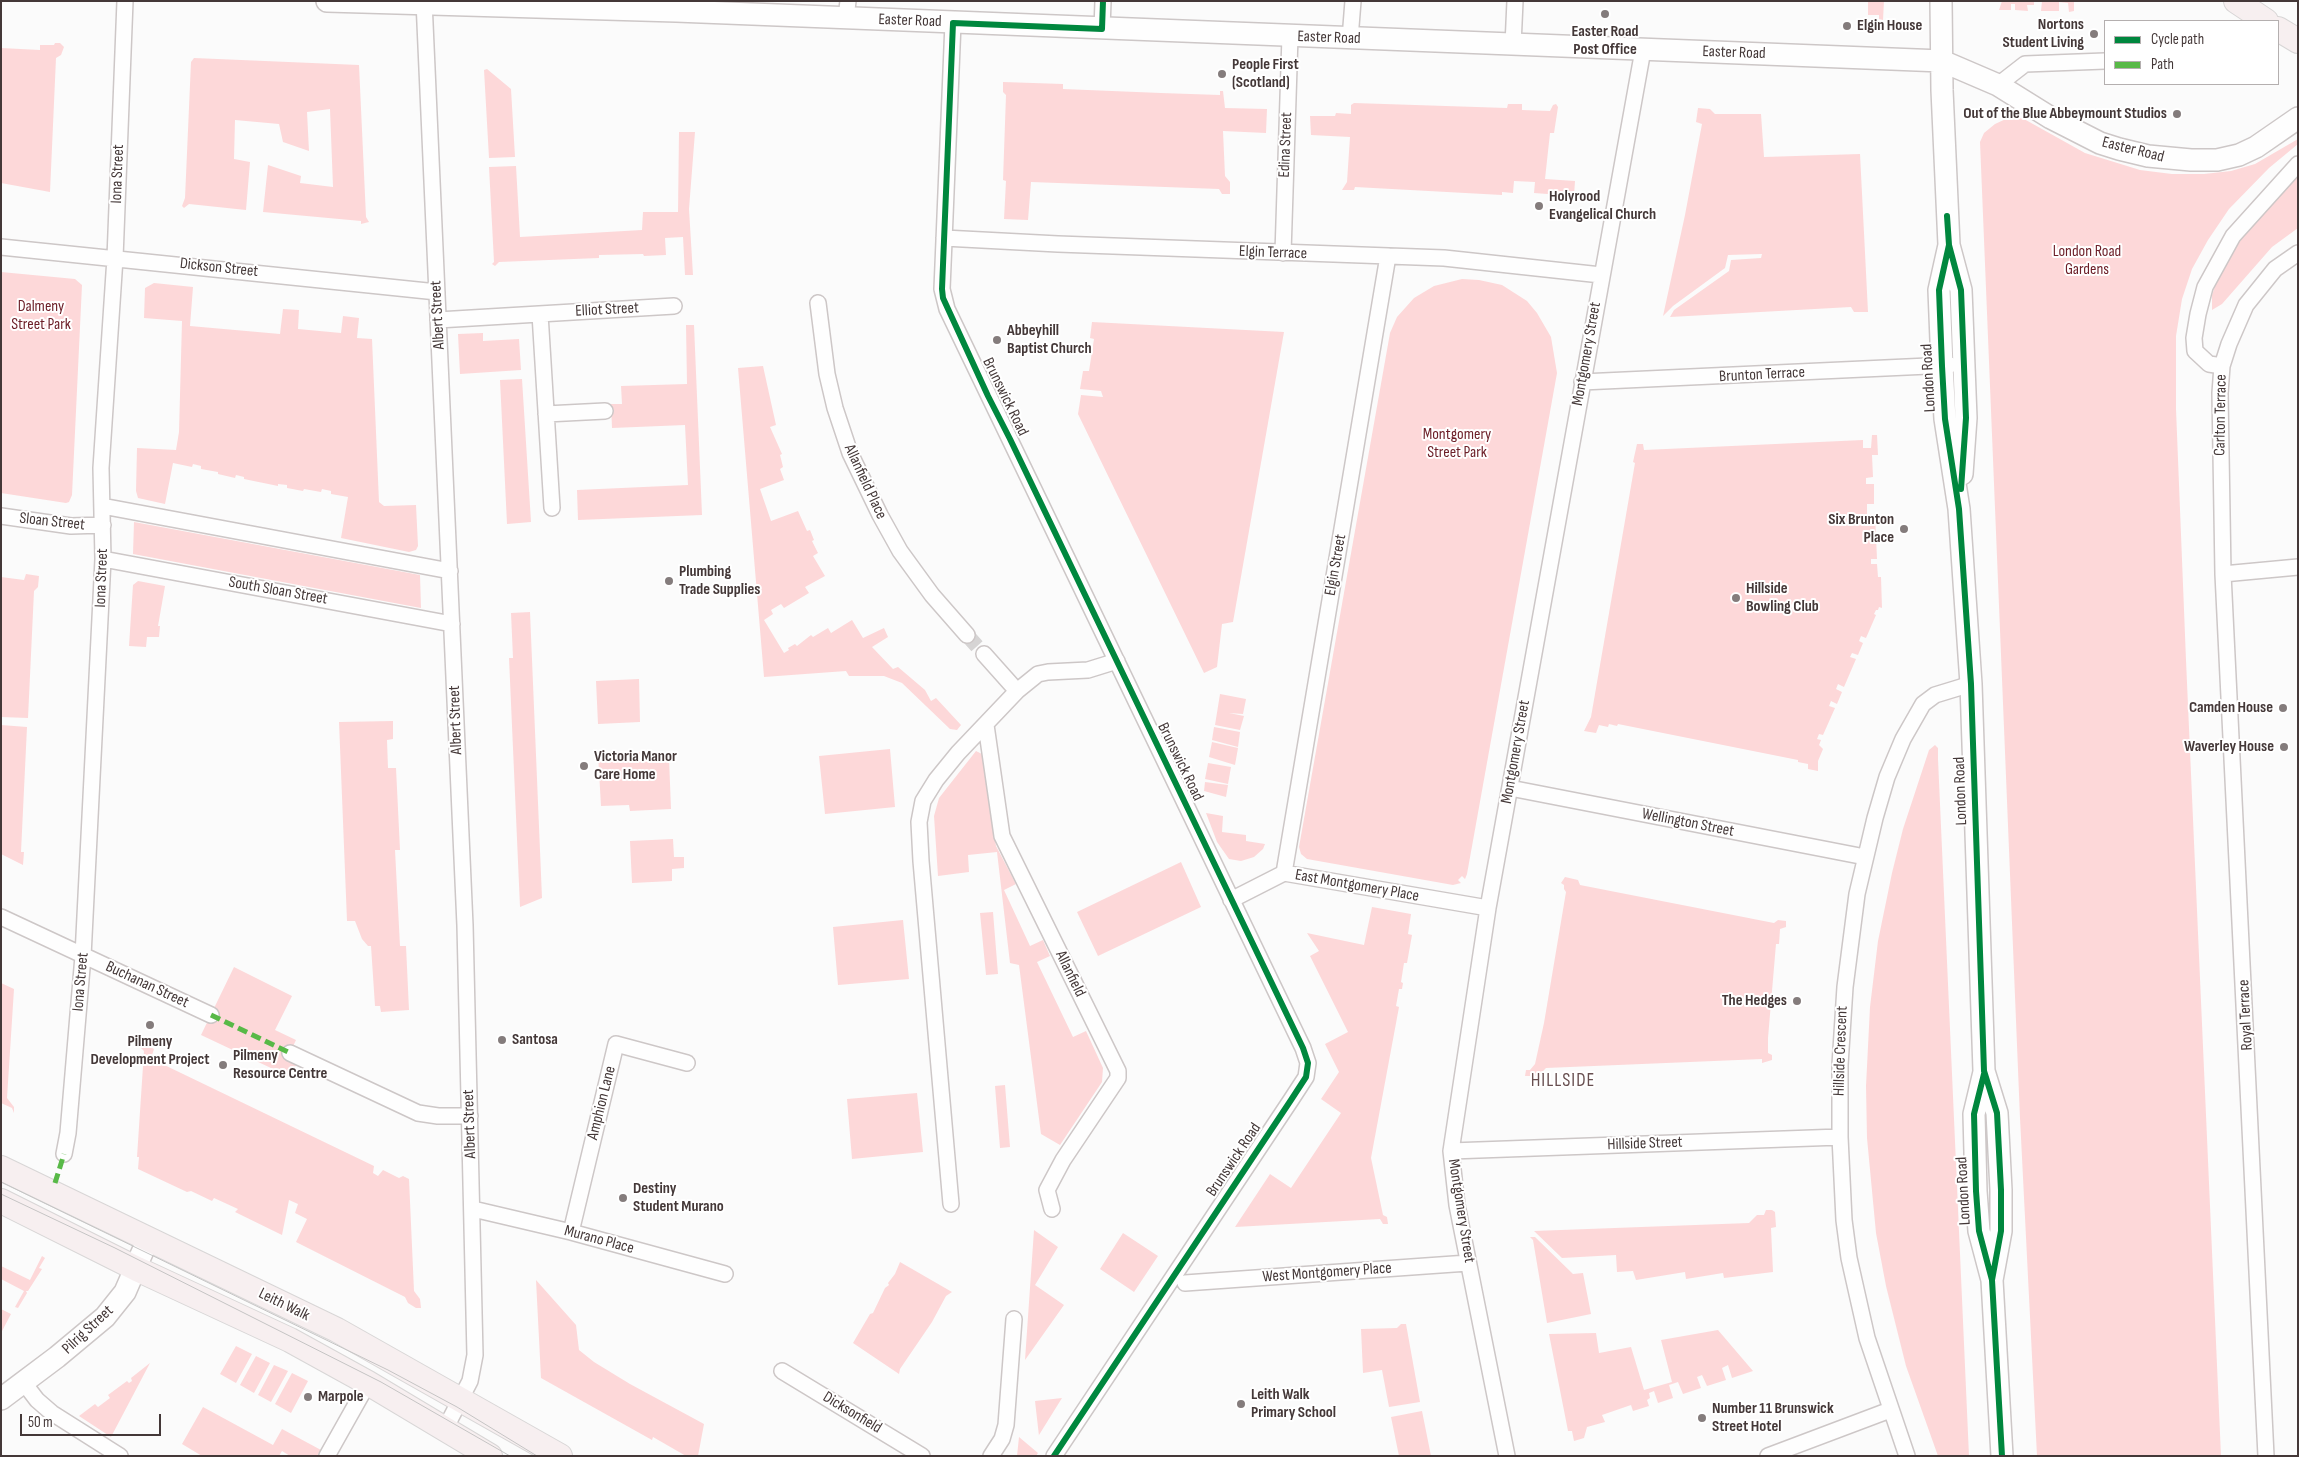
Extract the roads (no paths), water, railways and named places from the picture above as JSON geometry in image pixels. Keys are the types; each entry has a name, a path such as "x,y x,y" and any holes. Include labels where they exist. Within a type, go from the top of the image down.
{"main road":[{"path":"2236,1 2264,20"},
{"path":"2279,30 2298,41"},
{"name":"Leith Walk","path":"1,1168 337,1330 461,1398 560,1456"},
{"name":"Leith Walk","path":"1,1202 137,1269 290,1340 490,1456"}],"street":[{"name":"Iona Street","path":"64,1154 68,1132 83,956 103,559 100,468 115,258 125,1"},
{"name":"Easter Road","path":"327,1 674,6 702,13 765,16 847,10 953,23 1942,61 1998,85 2051,118 2100,142 2125,151 2171,159 2217,160 2239,155 2256,147 2298,118"},
{"path":"1102,29 1103,1"},
{"path":"1350,39 1353,1"},
{"path":"1513,45 1515,1"},
{"name":"London Road","path":"1941,1 1949,245 1960,290 1966,418 1959,509"},
{"name":"Albert Street","path":"424,3 465,925 473,1209 475,1355 470,1381 445,1429"},
{"name":"Brunswick Road","path":"953,23 942,289 947,309 1303,1048 1308,1063 1308,1070 1291,1100 1054,1456"},
{"name":"Edina Street","path":"1282,253 1290,36"},
{"name":"Montgomery Street","path":"1507,1456 1468,1263 1451,1151 1488,908 1643,50"},
{"path":"1998,85 2025,64 2104,61"},
{"path":"2222,366 2210,364 2195,350 2194,338 2205,287 2233,236 2298,164"},
{"name":"Elgin Terrace","path":"944,238 1462,260 1601,275"},
{"name":"London Road","path":"1949,245 1939,290 1942,366 1945,419 1959,509 1971,684 1984,1072 1974,1114 1976,1191 1979,1231 1992,1280 2002,1456"},
{"name":"Dickson Street","path":"1,247 437,292"},
{"name":"Carlton Terrace","path":"2223,574 2219,425 2222,366 2246,305 2276,269 2298,253"},
{"name":"Elgin Street","path":"1284,873 1388,256"},
{"name":"Allanfield Place","path":"818,304 821,340 828,382 850,452 900,551 932,595 967,635"},
{"name":"Elliot Street","path":"438,320 674,306"},
{"path":"540,314 552,508"},
{"name":"London Road","path":"1942,366 1964,364"},
{"name":"Brunton Terrace","path":"1582,382 1942,366"},
{"path":"546,414 605,411"},
{"path":"102,506 450,571"},
{"name":"Sloan Street","path":"1,516 79,526 103,525"},
{"name":"South Sloan Street","path":"103,559 452,624"},
{"path":"2223,574 2298,567"},
{"name":"Royal Terrace","path":"2223,574 2266,1456"},
{"path":"984,654 1017,691"},
{"path":"951,1204 919,822 923,801 936,780 958,752 1017,691 1038,674 1088,670 1117,661"},
{"name":"Hillside Crescent","path":"1907,1456 1867,1338 1849,1258 1844,1220 1840,1136 1840,1065 1844,986 1851,930 1865,857 1887,777 1919,708 1935,696 1971,684"},
{"name":"Allanfield","path":"986,725 993,759 1002,836 1118,1071 1118,1078 1063,1160 1047,1190 1052,1209"},
{"name":"Wellington Street","path":"1510,788 1865,857"},
{"name":"East Montgomery Place","path":"1231,900 1284,873 1488,908"},
{"name":"Buchanan Street","path":"1,917 211,1015"},
{"name":"Amphion Lane","path":"571,1232 616,1044 687,1063"},
{"path":"290,1053 418,1113 432,1116 470,1116"},
{"name":"Hillside Street","path":"1451,1151 1840,1136"},
{"name":"Murano Place","path":"473,1209 571,1232 724,1274"},
{"name":"Pilrig Street","path":"1,1399 24,1383 105,1317 125,1292 137,1269 148,1240"},
{"name":"West Montgomery Place","path":"1185,1283 1468,1263"},
{"path":"991,1456 1002,1439 1006,1425 1014,1319"},
{"name":"Dicksonfield","path":"782,1371 922,1456"},
{"path":"24,1383 37,1400 52,1413 120,1456"},
{"path":"327,1456 368,1384"},
{"path":"1768,1456 1890,1410"}],"tunnel":[{"path":"967,635 984,654"}],"tram line":[{"path":"1,1182 388,1370 457,1407 537,1456"},
{"path":"1,1194 115,1248 381,1382 510,1456"}],"place":[{"name":"Easter Road Post Office","path":"1605,14"},
{"name":"Elgin House","path":"1847,26"},
{"name":"Nortons Student Living","path":"2094,34"},
{"name":"People First (Scotland)","path":"1222,74"},
{"name":"Out of the Blue Abbeymount Studios","path":"2177,114"},
{"name":"Holyrood Evangelical Church","path":"1539,206"},
{"name":"Abbeyhill Baptist Church","path":"997,340"},
{"name":"Six Brunton Place","path":"1904,529"},
{"name":"Plumbing Trade Supplies","path":"669,581"},
{"name":"Hillside Bowling Club","path":"1736,598"},
{"name":"Camden House","path":"2283,708"},
{"name":"Waverley House","path":"2284,747"},
{"name":"Victoria Manor Care Home","path":"584,766"},
{"name":"The Hedges","path":"1797,1001"},
{"name":"Pilmeny Development Project","path":"150,1025"},
{"name":"Santosa","path":"502,1040"},
{"name":"Pilmeny Resource Centre","path":"223,1065"},
{"name":"Destiny Student Murano","path":"623,1198"},
{"name":"Marpole","path":"308,1397"},
{"name":"Leith Walk Primary School","path":"1241,1404"},
{"name":"Number 11 Brunswick Street Hotel","path":"1702,1418"}],"district":[{"name":"HILLSIDE","path":"1563,1081"}],"park label":[{"name":"London Road Gardens","path":"2087,261"},
{"name":"Dalmeny Street Park","path":"41,316"},
{"name":"Montgomery Street Park","path":"1457,444"}]}
